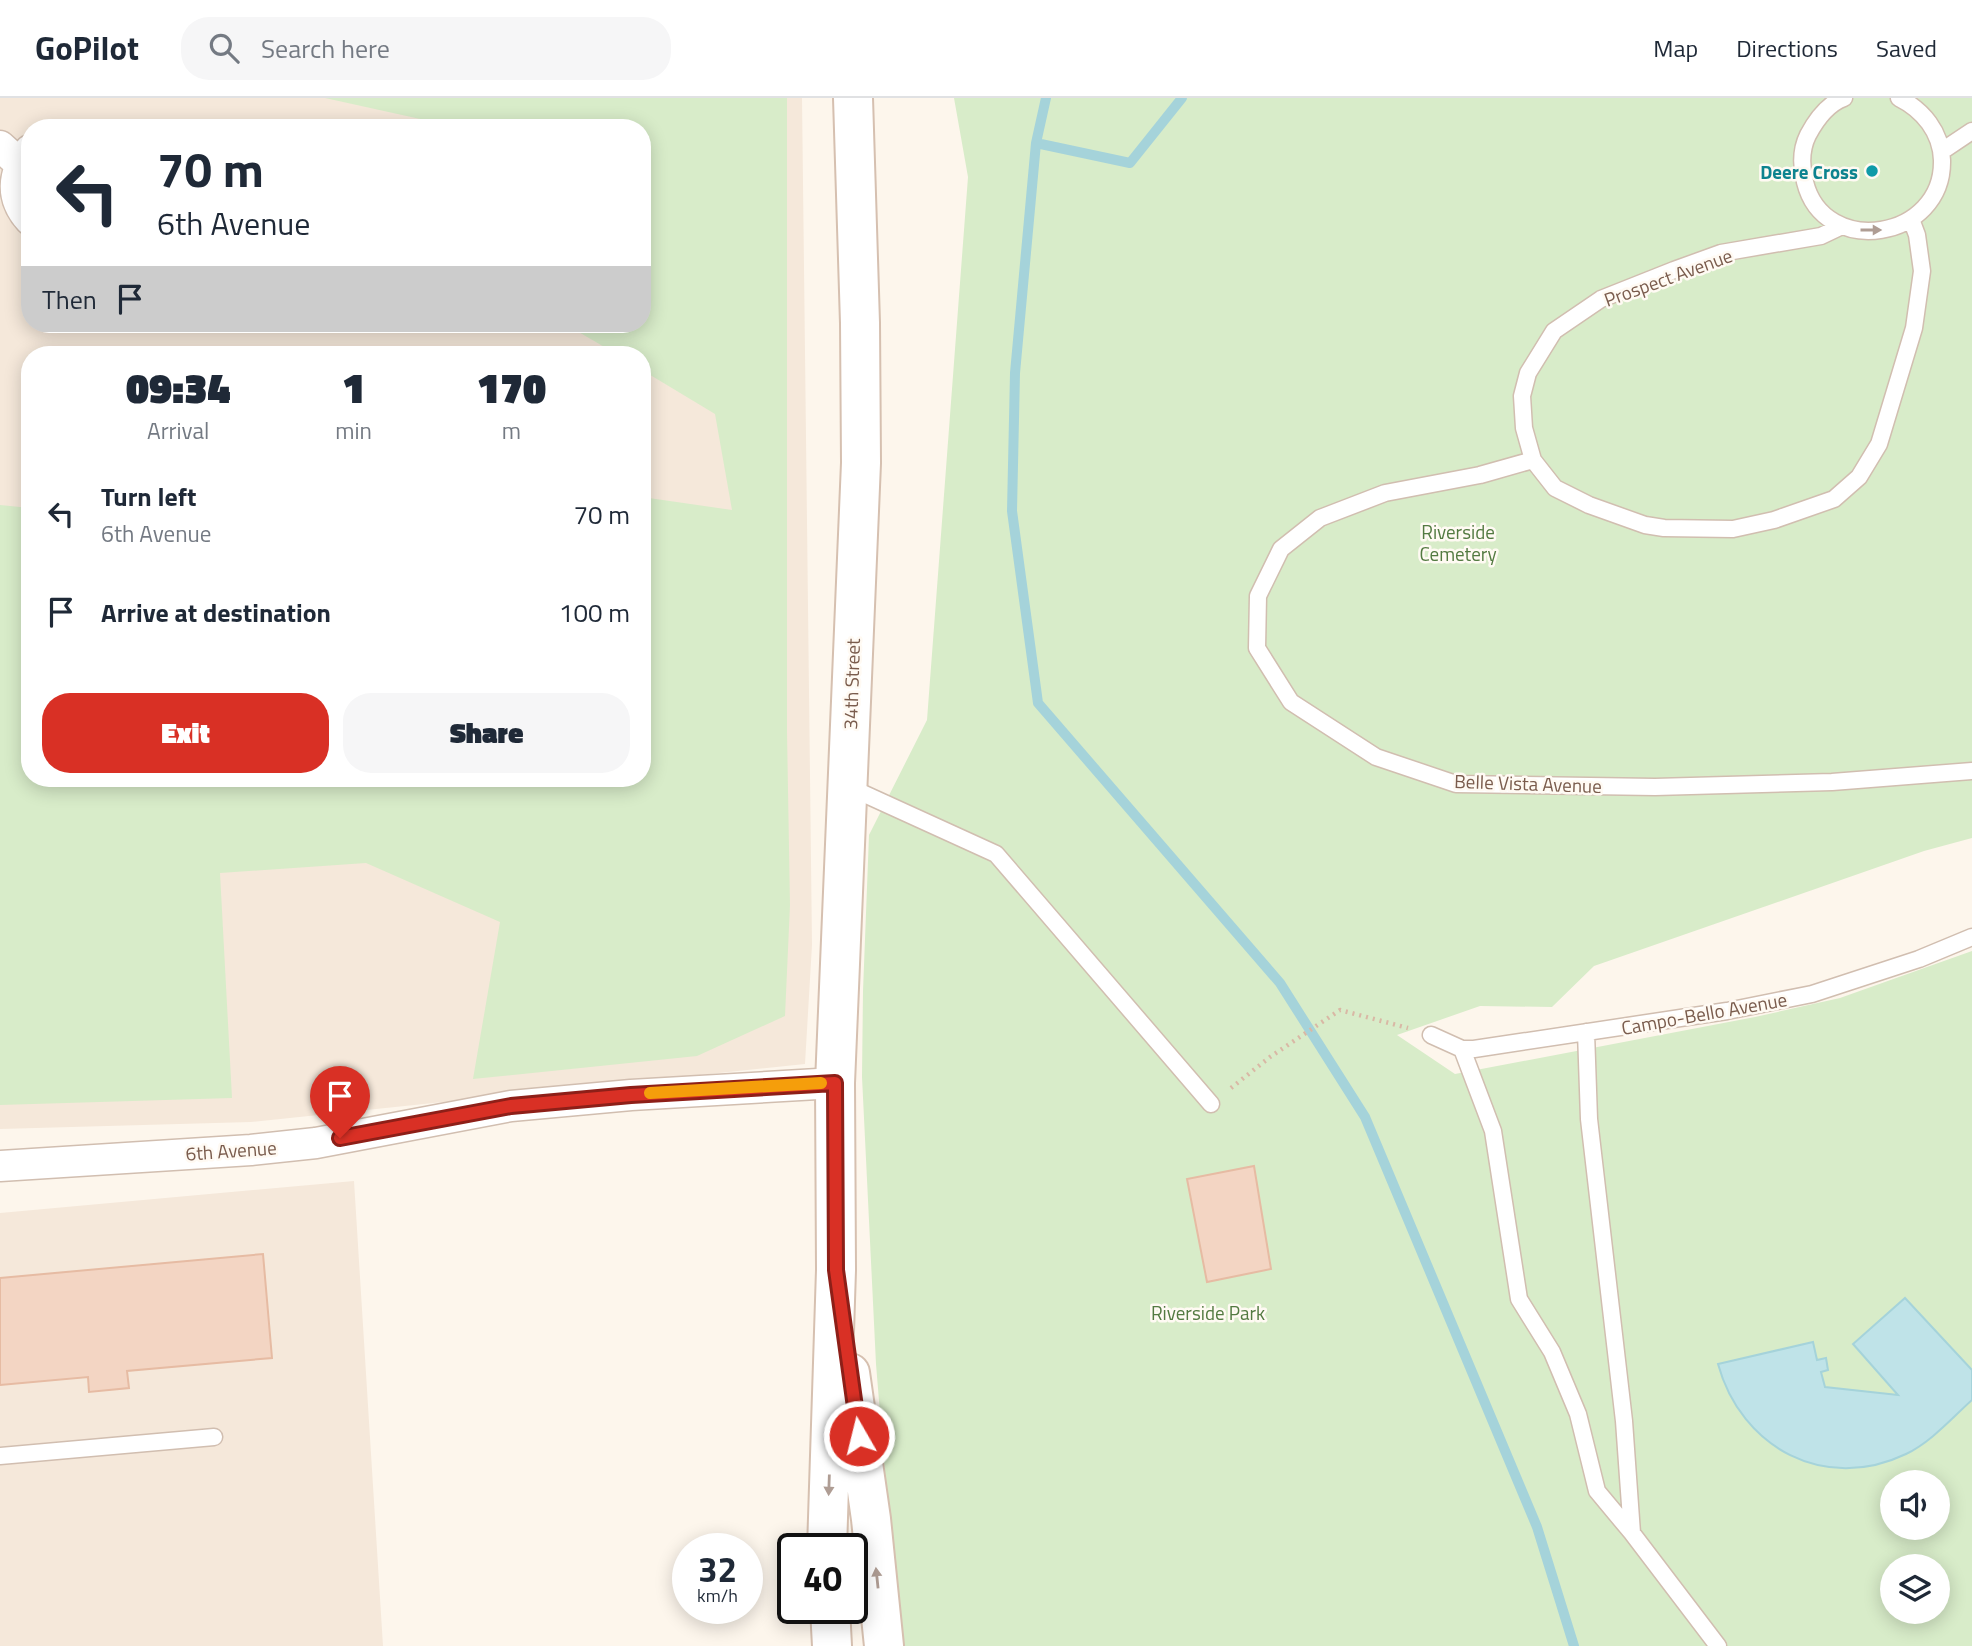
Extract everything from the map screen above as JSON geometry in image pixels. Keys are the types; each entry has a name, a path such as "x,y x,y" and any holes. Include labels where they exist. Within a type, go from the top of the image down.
{"street":[{"name":"34th Street","path":"828,1533 836,1270 835,1083 861,463 860,296 853,98"},
{"path":"16,153 14,186 21,210"},
{"name":"6th Avenue","path":"0,1166 251,1150 316,1143 511,1106 644,1094 835,1083"},
{"name":"34th Street","path":"836,1270 871,1519 884,1646"},
{"path":"831,1624 832,1646"}],"lane":[{"path":"1844,98 1816,119 1804,143 1802,169 1806,188 1826,215 1842,226 1869,232 1899,227 1924,210 1936,191 1942,170 1942,151 1935,130 1914,106 1899,98"},
{"path":"1942,151 1972,131"},
{"name":"Prospect Avenue","path":"1842,226 1821,236 1721,253 1674,270 1601,299 1554,331 1528,373 1522,396 1524,428 1533,460 1555,488 1589,505 1654,527 1733,529 1774,520 1834,499 1859,477 1879,443 1914,328 1922,271 1917,235 1911,219"},
{"name":"Belle Vista Avenue","path":"1533,460 1480,475 1385,493 1320,519 1281,549 1258,596 1257,648 1291,702 1376,757 1456,784 1655,787 1832,782 1972,771"},
{"path":"847,786 996,855 1211,1104"},
{"name":"Campo-Bello Avenue","path":"1431,1035 1462,1049 1474,1049 1727,1011 1812,994 1919,959 1972,937"},
{"path":"1586,1032 1589,1119 1624,1421 1632,1533"},
{"path":"1462,1049 1493,1131 1519,1299 1552,1352 1578,1414 1597,1491 1718,1646"},
{"path":"0,1456 214,1437"}],"path":[{"path":"1211,1104 1270,1057 1340,1010 1431,1035"}],"shaded area":[{"path":"0,98 802,98 812,945 805,1064 251,1122 0,1129"},
{"path":"354,1181 383,1646 0,1646 0,1213"}],"green space":[{"path":"325,98 787,98 787,732 790,905 785,1016 697,1056 473,1079 500,922 366,863 220,873 232,1098 0,1105 0,505 21,507 21,787 651,787 651,498 732,510 715,414 651,375 651,346 603,346 580,333 651,333 651,119 420,119"},
{"path":"954,98 1972,98 1972,838 1924,851 1594,966 1552,1007 1480,1006 1397,1035 1455,1074 1755,1017 1840,998 1972,951 1972,1646 899,1646 876,1364 862,1077 863,991 869,835 927,720 968,177"}],"water":[{"path":"1905,1298 1972,1370 1972,1400 1924,1443 1906,1454 1876,1465 1846,1468 1817,1465 1790,1455 1766,1440 1746,1419 1729,1394 1718,1364 1813,1342 1817,1360 1826,1358 1828,1370 1821,1372 1825,1387 1898,1395 1853,1344"}],"building":[{"path":"1254,1166 1271,1269 1207,1282 1187,1179"},
{"path":"263,1254 272,1358 127,1371 129,1388 89,1392 88,1377 0,1385 0,1278"}],"waterway":[{"path":"1046,98 1036,143 1015,373 1012,511 1038,703 1280,983 1365,1117 1537,1527 1574,1646"},
{"path":"1036,143 1130,163 1182,98"}],"slow traffic":[{"path":"650,1093 821,1083"}],"place":[{"name":"Deere Cross","path":"1872,171"}],"route":[{"path":"340,1138 511,1106 631,1095 835,1083 836,1270 859,1436"}],"park label":[{"name":"Riverside Cemetery","path":"1458,542"},
{"name":"Riverside Park","path":"1208,1312"}]}
